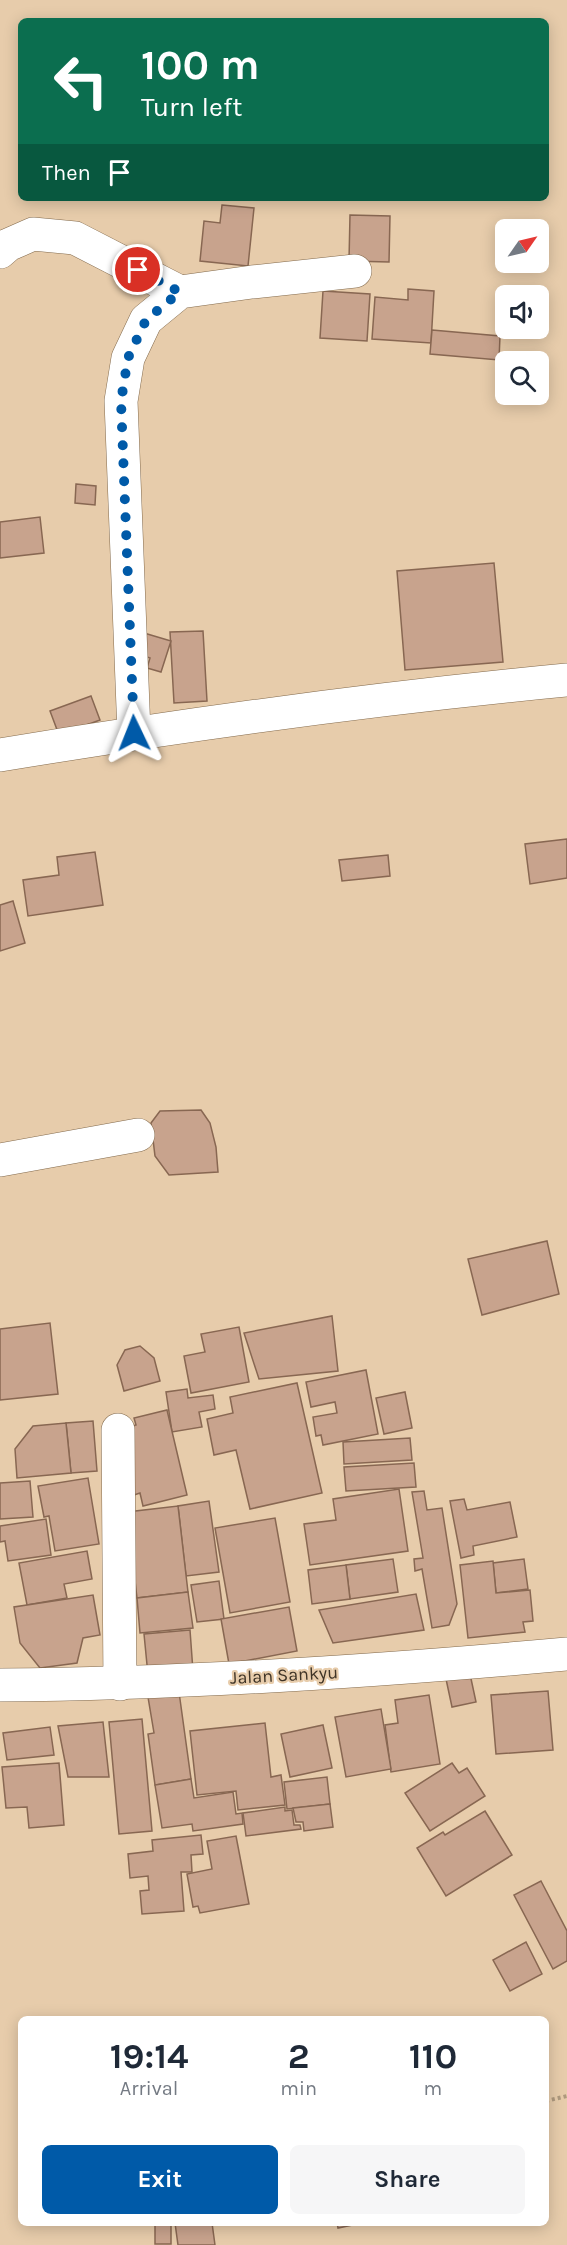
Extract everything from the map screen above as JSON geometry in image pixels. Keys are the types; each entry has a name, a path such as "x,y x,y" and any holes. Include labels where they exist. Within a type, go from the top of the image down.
{"street":[{"path":"0,252 8,245 33,234 75,238 180,292"},
{"path":"134,733 121,401 128,358 146,320 180,292 355,271"},
{"path":"0,755 134,733 433,693 567,680"},
{"path":"0,1160 138,1135"},
{"path":"118,1430 120,1684"},
{"name":"Jalan Sankyu","path":"0,1685 120,1684 404,1669 567,1654"}],"path":[{"path":"549,2100 567,2096"}],"building":[{"path":"222,205 254,208 248,266 200,261 204,221 220,223"},
{"path":"350,215 390,216 389,262 349,261"},
{"path":"408,289 434,291 431,343 372,339 375,297 408,300"},
{"path":"323,291 370,294 367,341 320,338"},
{"path":"432,330 495,336 495,339 500,339 499,351 495,351 495,360 430,354"},
{"path":"76,484 96,486 95,505 75,503"},
{"path":"40,517 44,553 0,558 0,522"},
{"path":"494,563 503,662 405,670 397,571"},
{"path":"203,631 207,701 174,703 170,632"},
{"path":"144,633 171,641 161,672 147,668 150,658 138,654"},
{"path":"91,696 100,720 59,735 50,711"},
{"path":"567,839 567,878 530,884 525,844"},
{"path":"95,852 103,905 28,916 23,880 59,875 57,857"},
{"path":"388,855 390,876 342,881 339,860"},
{"path":"13,901 25,943 0,951 0,905"},
{"path":"201,1110 210,1123 216,1147 218,1172 169,1175 155,1156 151,1123 160,1111"},
{"path":"547,1241 559,1294 482,1315 468,1259"},
{"path":"332,1316 338,1371 259,1379 244,1333"},
{"path":"50,1323 58,1394 0,1400 0,1329"},
{"path":"239,1327 249,1382 191,1393 184,1356 205,1352 201,1334"},
{"path":"140,1346 154,1358 160,1381 124,1391 117,1365 125,1350"},
{"path":"366,1370 378,1434 323,1445 321,1435 316,1436 313,1417 337,1413 335,1402 311,1407 306,1382"},
{"path":"297,1383 322,1493 250,1509 236,1450 214,1455 207,1419 233,1413 230,1397"},
{"path":"187,1389 188,1398 213,1395 215,1409 199,1412 202,1427 172,1432 166,1392"},
{"path":"405,1392 412,1428 384,1434 376,1398"},
{"path":"167,1410 187,1495 143,1506 140,1493 131,1496 123,1428 136,1425 134,1418"},
{"path":"93,1421 97,1471 71,1473 66,1423"},
{"path":"66,1423 71,1473 17,1478 15,1449 33,1426"},
{"path":"410,1438 412,1460 344,1464 343,1442"},
{"path":"414,1463 416,1487 346,1491 344,1467"},
{"path":"88,1478 99,1544 55,1551 49,1516 44,1517 38,1486"},
{"path":"30,1481 33,1517 0,1519 0,1483"},
{"path":"399,1489 408,1551 310,1565 304,1524 336,1520 333,1499"},
{"path":"424,1491 427,1510 442,1508 457,1604 449,1625 432,1628 422,1569 415,1571 414,1559 423,1558 412,1492"},
{"path":"464,1499 467,1510 510,1502 517,1537 473,1546 474,1555 461,1558 450,1501"},
{"path":"209,1501 219,1572 186,1576 178,1506"},
{"path":"178,1506 188,1592 137,1598 127,1512"},
{"path":"275,1518 290,1602 230,1613 215,1528"},
{"path":"46,1519 51,1555 8,1561 5,1541 0,1542 0,1526"},
{"path":"87,1551 92,1579 64,1584 67,1598 27,1605 19,1563"},
{"path":"393,1559 398,1592 350,1599 346,1565"},
{"path":"524,1559 528,1589 496,1593 493,1563"},
{"path":"493,1561 496,1593 530,1590 533,1621 523,1622 525,1632 468,1638 460,1565"},
{"path":"346,1565 350,1599 312,1604 308,1570"},
{"path":"219,1581 224,1619 197,1622 191,1585"},
{"path":"188,1592 193,1628 140,1633 137,1598"},
{"path":"416,1594 424,1630 333,1643 319,1610"},
{"path":"93,1595 100,1635 83,1638 77,1663 40,1668 20,1643 14,1607"},
{"path":"289,1607 297,1651 229,1664 221,1619"},
{"path":"190,1630 193,1671 148,1675 144,1634"},
{"path":"470,1674 476,1702 452,1707 446,1679"},
{"path":"548,1691 553,1750 496,1754 491,1695"},
{"path":"179,1692 191,1779 155,1785 148,1734 154,1733 148,1697"},
{"path":"429,1695 440,1764 391,1772 385,1725 398,1723 395,1700"},
{"path":"381,1709 391,1769 346,1777 335,1717"},
{"path":"142,1719 152,1831 119,1834 109,1722"},
{"path":"103,1722 109,1777 68,1777 58,1726"},
{"path":"265,1723 271,1777 281,1775 285,1805 238,1810 236,1791 197,1795 190,1731"},
{"path":"323,1725 332,1768 290,1777 281,1734"},
{"path":"50,1727 54,1755 7,1760 3,1733"},
{"path":"59,1763 64,1825 29,1828 27,1807 6,1808 2,1767"},
{"path":"452,1763 459,1773 467,1768 485,1796 430,1831 405,1793"},
{"path":"327,1777 330,1804 287,1809 284,1782"},
{"path":"191,1779 194,1798 233,1792 236,1814 242,1813 243,1824 193,1831 192,1824 162,1828 155,1785"},
{"path":"330,1804 333,1827 304,1831 303,1822 296,1822 293,1808"},
{"path":"285,1807 285,1811 292,1810 294,1825 300,1825 301,1829 246,1836 243,1813"},
{"path":"485,1811 512,1855 446,1896 417,1848 443,1832 445,1835"},
{"path":"201,1835 203,1854 191,1855 192,1872 181,1872 184,1911 142,1914 140,1891 149,1890 148,1876 130,1878 128,1854 153,1851 152,1840"},
{"path":"236,1836 249,1904 200,1913 198,1906 193,1907 187,1874 212,1869 207,1841"},
{"path":"541,1881 567,1931 567,1961 553,1969 514,1895"},
{"path":"526,1942 542,1974 510,1991 493,1960"},
{"path":"155,2226 171,2226 171,2244 155,2244"},
{"path":"175,2226 212,2226 215,2245 178,2245"}],"route":[{"path":"134,733 121,401 128,358 146,320 180,292 138,270"}]}
